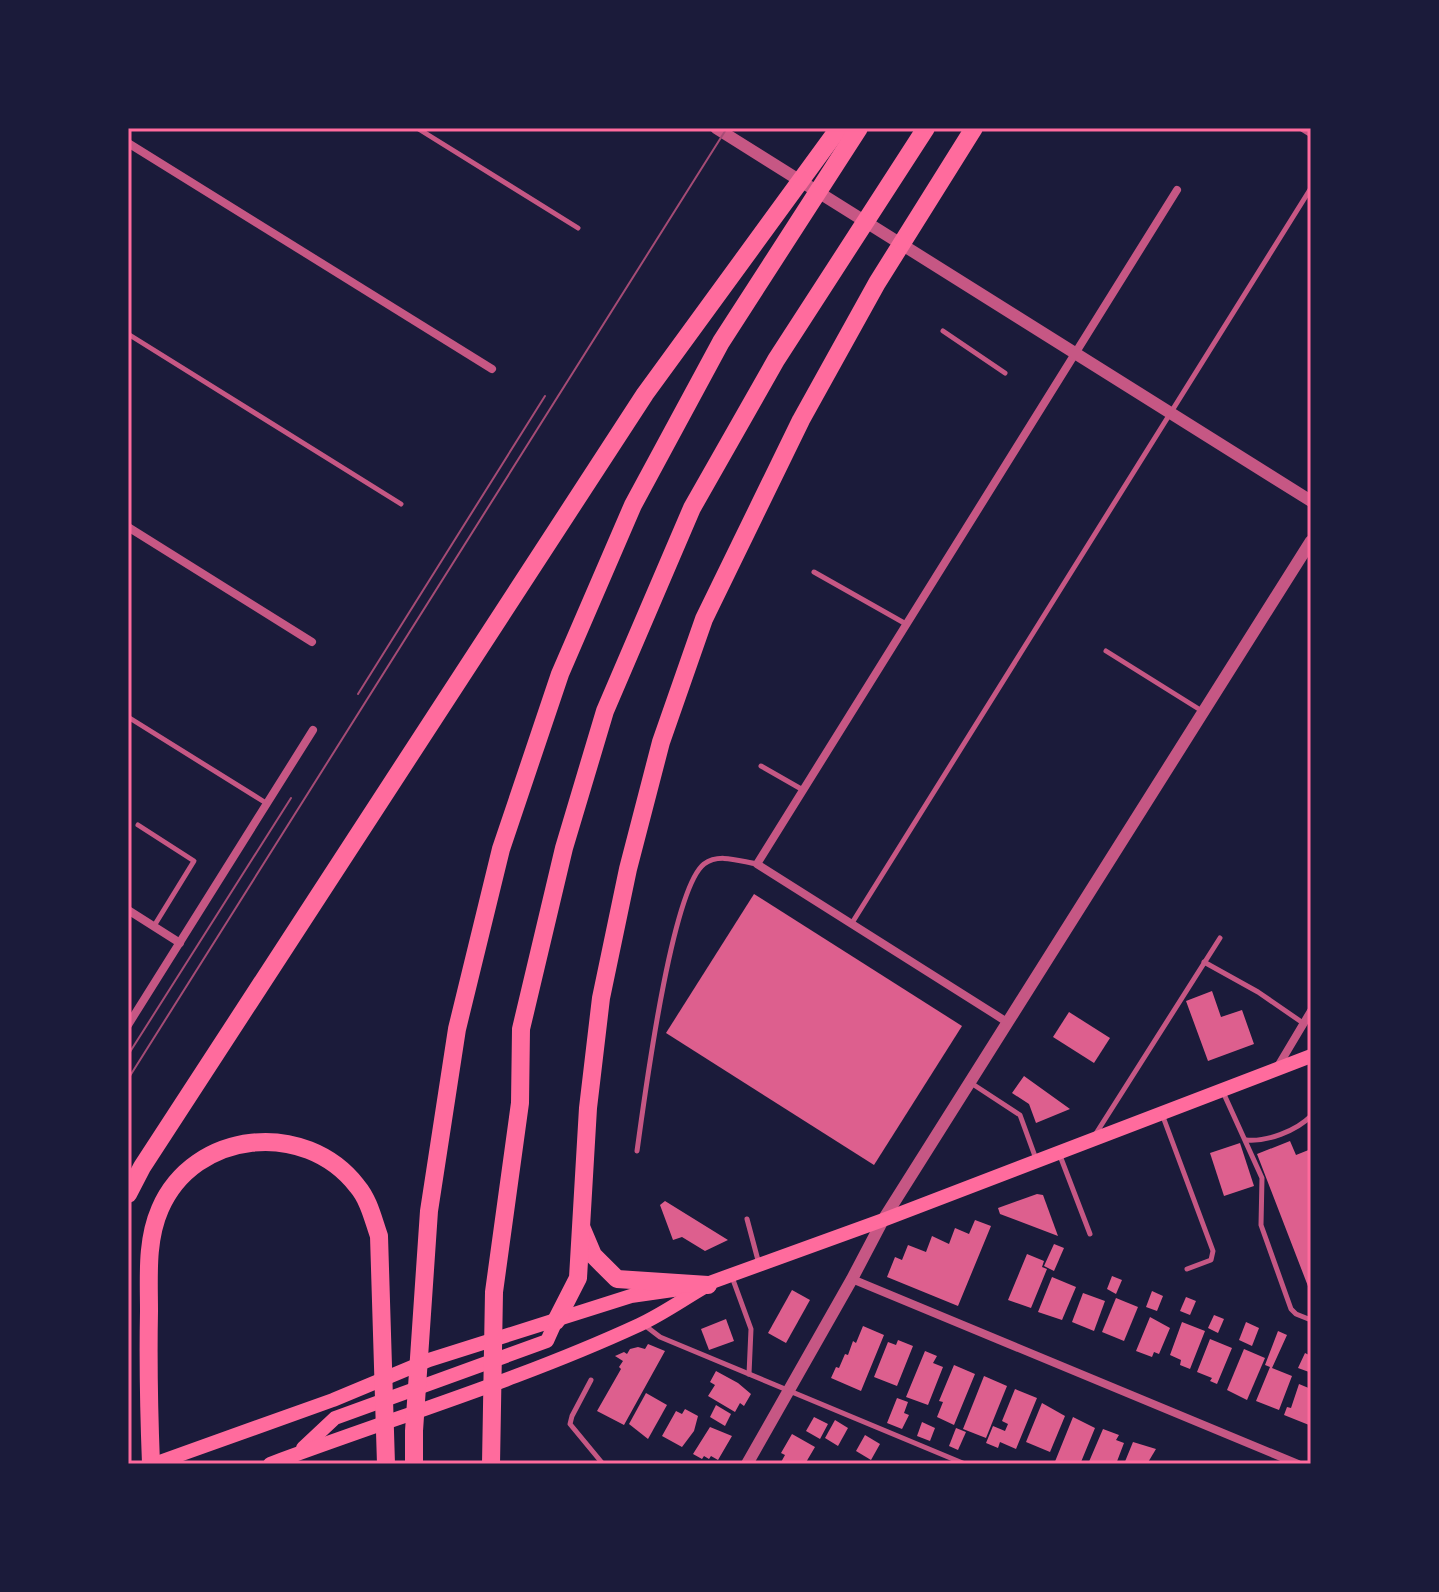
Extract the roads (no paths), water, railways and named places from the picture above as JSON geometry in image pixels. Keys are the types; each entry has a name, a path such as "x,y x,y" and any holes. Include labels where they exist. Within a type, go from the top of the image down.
{"highway":[{"path":"491,1464 494,1292 506,1187 520,1103 521,1029 564,848 605,711 692,508 776,360 926,128"},
{"path":"556,1321 578,1278 588,1108 601,998 628,869 661,742 704,619 801,420 877,283 974,128"},
{"path":"128,1194 142,1167 645,394 777,212 847,131"},
{"path":"414,1464 429,1211 457,1029 501,849 560,674 633,505 721,342 797,227 847,131"},
{"path":"153,1464 148,1369 153,1230 169,1192 199,1160 238,1144 260,1141 282,1142 324,1156 359,1187 370,1207 379,1236 386,1464"},
{"path":"580,1225 593,1255 617,1279 708,1285"}],"main road":[{"path":"270,1464 449,1401 642,1324 708,1285 759,1265 1310,1059"},
{"path":"153,1464 333,1400 429,1360 631,1296 708,1285"},
{"path":"297,1454 335,1418 547,1341 556,1321"}],"street":[{"path":"716,128 1311,501"},
{"path":"1303,128 1311,133"},
{"path":"128,143 492,369"},
{"path":"1007,1022 757,864 1177,190"},
{"path":"128,527 312,642"},
{"path":"747,1464 883,1220 1311,541"},
{"path":"128,1025 313,730"},
{"path":"128,910 180,943"},
{"path":"1277,1069 1311,1011"},
{"path":"852,1279 1298,1464"}],"lane":[{"path":"417,128 578,228"},
{"path":"851,924 1311,188"},
{"path":"943,331 1005,373"},
{"path":"128,334 401,504"},
{"path":"814,572 906,624"},
{"path":"1106,651 1203,712"},
{"path":"128,717 267,803"},
{"path":"761,766 803,790"},
{"path":"138,825 194,861 154,927"},
{"path":"637,1151 657,1018 681,910 691,882 701,866 716,857 757,864"},
{"path":"1093,1139 1220,938"},
{"path":"1204,962 1258,992 1303,1023"},
{"path":"970,1082 1020,1115 1037,1160"},
{"path":"1223,1091 1262,1178 1261,1225 1291,1309 1311,1320"},
{"path":"1162,1113 1213,1251 1211,1260 1187,1269"},
{"path":"1246,1139 1264,1139 1299,1127 1311,1116"},
{"path":"1059,1152 1090,1234"},
{"path":"747,1219 759,1265"},
{"path":"732,1276 751,1329 749,1374"},
{"path":"642,1324 660,1337 965,1464"},
{"path":"591,1380 570,1424 603,1464"}],"tram line":[{"path":"128,1079 727,128"},
{"path":"358,694 545,396"},
{"path":"128,1055 291,798"}]}
